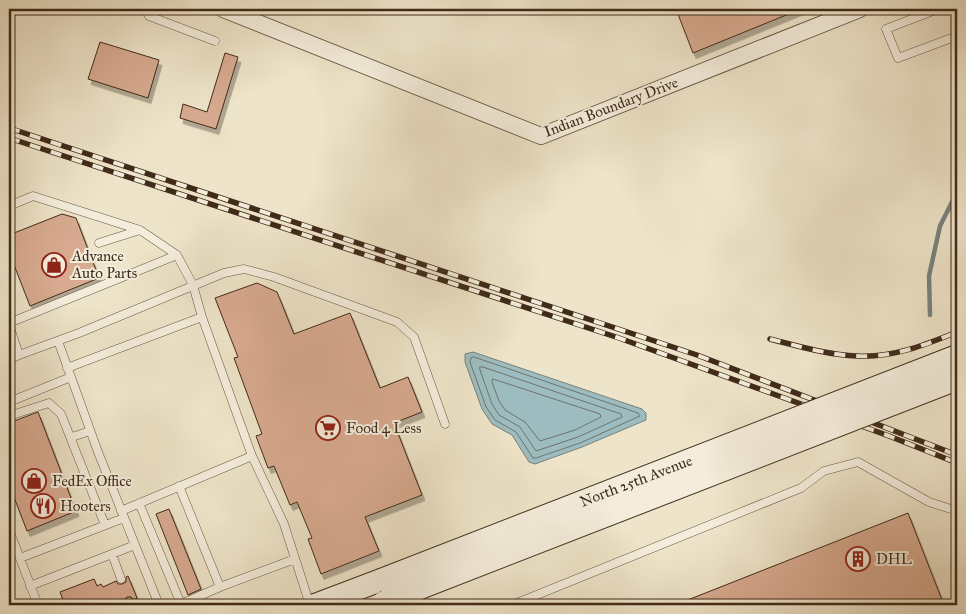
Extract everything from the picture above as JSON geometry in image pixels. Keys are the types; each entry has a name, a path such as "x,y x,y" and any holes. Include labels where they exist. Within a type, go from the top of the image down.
{"main road":[{"name":"North 25th Avenue","path":"315,605 957,356"},
{"name":"North 25th Avenue","path":"375,605 957,380"}],"street":[{"name":"Indian Boundary Drive","path":"223,9 541,136 860,9"}],"lane":[{"path":"145,9 148,16 216,41"},
{"path":"938,9 886,30 898,58 957,36"},
{"path":"9,206 33,196 140,230 177,255 193,285 202,317 252,456 284,524 310,605"},
{"path":"99,243 140,230"},
{"path":"19,355 9,324 177,255"},
{"path":"9,360 193,285 224,273 244,269 274,277 396,322 414,337 445,424"},
{"path":"67,368 202,317"},
{"path":"58,341 90,431 159,605"},
{"path":"9,402 71,377"},
{"path":"9,416 49,403 61,414 72,437 105,525"},
{"path":"72,437 90,431"},
{"path":"20,558 105,525 139,503 252,456"},
{"path":"512,605 801,488 824,471 858,462 929,502 957,511"},
{"path":"179,486 220,587"},
{"path":"139,503 179,605 220,587 295,559"},
{"path":"9,530 38,605"},
{"path":"30,586 135,545"},
{"path":"112,554 121,579"}],"water":[{"path":"473,352 642,409 646,413 646,420 582,447 535,464 529,462 512,435 492,424 482,409 465,362 465,354"}],"building":[{"path":"676,9 801,9 693,53"},
{"path":"100,42 159,60 148,98 88,79"},
{"path":"225,53 238,57 216,129 180,118 183,104 207,112"},
{"name":"Advance Auto Parts","path":"62,214 76,218 99,278 30,306 9,252 9,235"},
{"name":"Food 4 Less","path":"257,283 277,292 294,334 350,313 380,388 408,377 422,412 394,423 422,495 365,517 379,551 321,574 308,539 312,538 297,502 290,505 274,466 268,468 256,436 262,434 234,358 238,357 215,298"},
{"path":"38,412 76,511 27,531 9,484 9,423"},
{"path":"169,509 201,589 188,595 156,514"},
{"name":"DHL","path":"908,513 944,605 675,605"},
{"path":"128,576 137,598 134,600 131,597 127,597 124,600 124,604 120,605 65,605 60,592 94,579 97,586 101,584 103,587 116,581 118,584 122,584 126,582 126,577"}],"waterway":[{"path":"930,315 929,276 940,226 957,192"}],"railway":[{"path":"9,128 697,355 957,455"},
{"path":"9,138 619,338 889,436 957,463"},
{"path":"770,339 835,354 870,356 908,350 957,332"}],"place":[{"name":"Advance Auto Parts","path":"54,265"},
{"name":"Food 4 Less","path":"328,428"},
{"name":"FedEx Office","path":"34,481"},
{"name":"Hooters","path":"43,506"},
{"name":"DHL","path":"858,559"}]}
